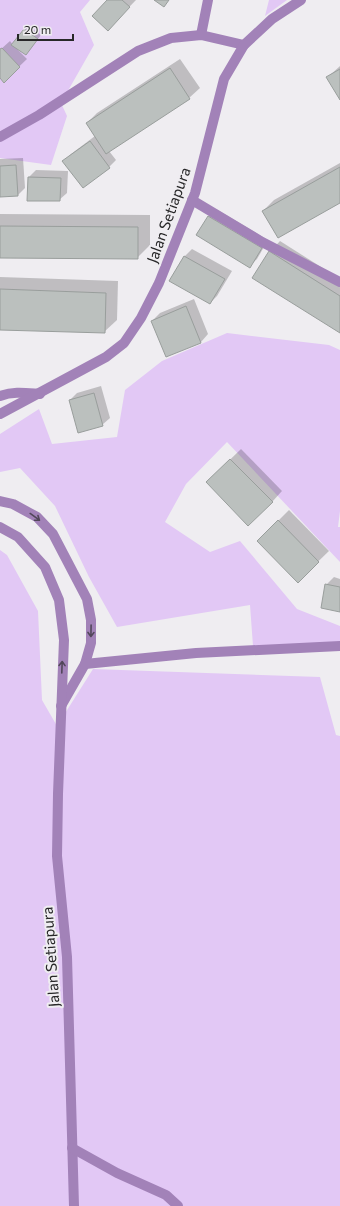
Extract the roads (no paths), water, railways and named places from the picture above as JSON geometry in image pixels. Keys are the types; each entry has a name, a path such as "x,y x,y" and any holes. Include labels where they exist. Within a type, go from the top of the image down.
{"street":[{"path":"201,35 208,0"},
{"name":"Jalan Setiapura","path":"0,414 106,358 124,343 141,318 159,283 192,200 224,79 244,45 272,20 301,0"},
{"path":"0,137 39,115 138,51 171,38 201,35 244,45"},
{"path":"192,200 262,242 340,282"},
{"path":"2,394 22,392 40,394"},
{"name":"Jalan Setiapura","path":"0,501 13,504 37,517 53,534 87,599 91,620 90,643 85,664 61,706"},
{"name":"Jalan Setiapura","path":"0,527 18,537 45,567 59,600 64,640 57,856 67,957 74,1206"},
{"path":"85,664 196,653 340,646"},
{"path":"72,1148 117,1173 166,1195 178,1206"}]}
